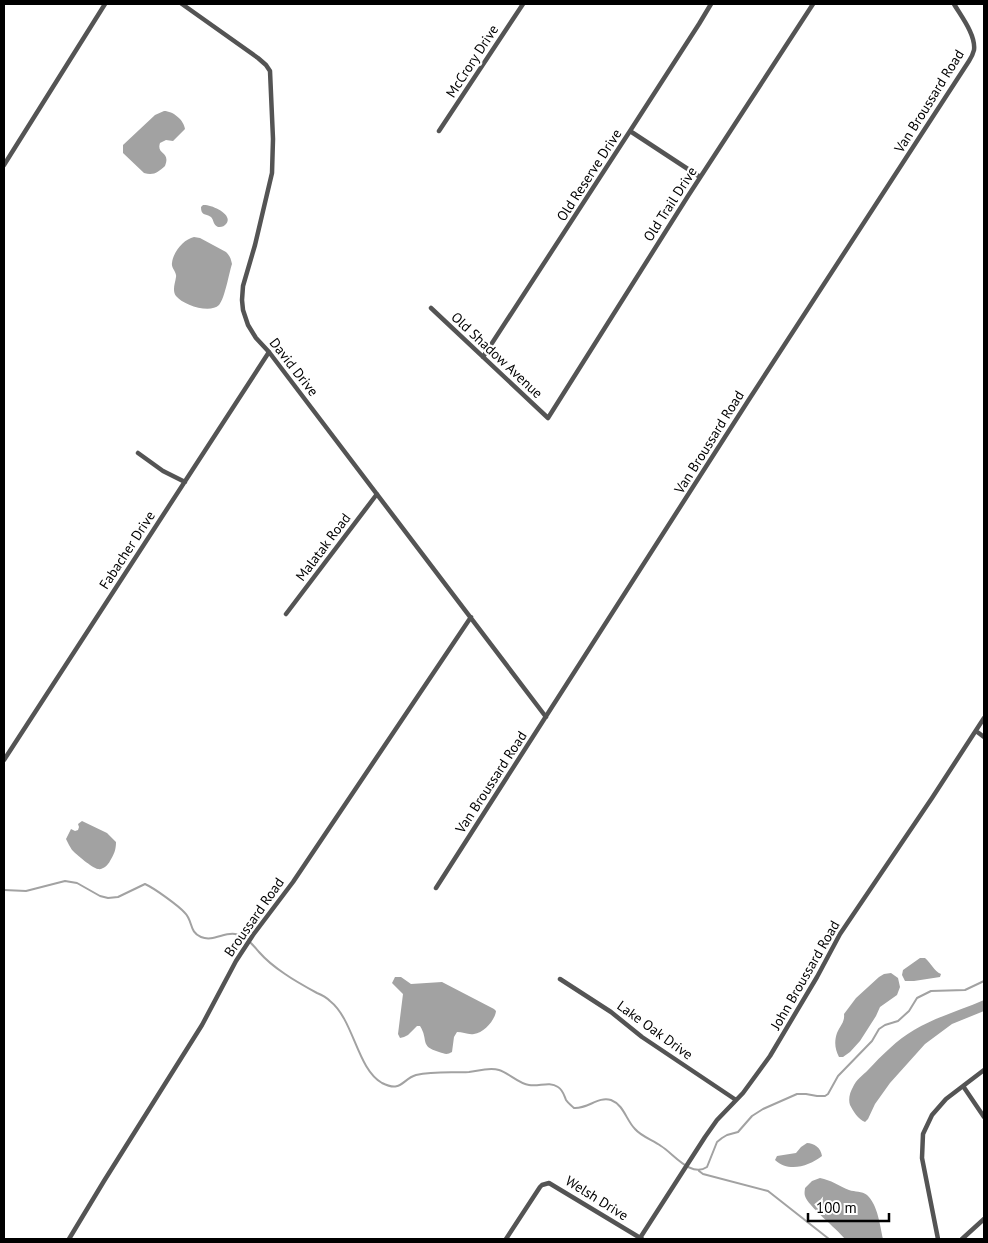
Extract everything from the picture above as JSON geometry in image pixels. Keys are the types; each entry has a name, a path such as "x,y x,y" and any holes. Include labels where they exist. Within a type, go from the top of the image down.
{"street":[{"path":"4,165 105,4"},
{"name":"David Drive","path":"182,4 258,58 270,71 273,138 272,173 244,286 242,300 248,324 256,338 269,352 546,717"},
{"name":"McCrory Drive","path":"439,131 523,4"},
{"name":"Old Reserve Drive","path":"483,357 699,24 710,4"},
{"name":"Old Trail Drive","path":"548,418 812,4"},
{"name":"Van Broussard Road","path":"436,888 748,401 969,62 974,49 973,40 954,4"},
{"path":"630,131 700,177"},
{"name":"Old Shadow Avenue","path":"431,308 548,418"},
{"name":"Fabacher Drive","path":"4,760 269,352"},
{"path":"138,453 163,471 184,482"},
{"name":"Malatak Road","path":"286,614 377,494"},
{"name":"Broussard Road","path":"69,1239 202,1025 229,972 253,935 300,872 471,617"},
{"name":"John Broussard Road","path":"641,1239 691,1157 717,1120 747,1088 770,1056 840,934 984,718"},
{"path":"976,731 984,737"},
{"name":"Lake Oak Drive","path":"560,979 611,1012 642,1037 736,1100"},
{"path":"938,1239 922,1158 923,1134 932,1115 946,1099 984,1070"},
{"path":"962,1086 984,1117"},
{"name":"Welsh Drive","path":"506,1239 540,1187 546,1183 552,1184 641,1239"},
{"path":"962,1239 984,1219"}],"shaded area":[{"path":"164,111 178,117 183,122 185,129 173,141 166,140 160,143 160,150 166,158 165,166 156,173 144,173 123,153 123,145 155,115"},
{"path":"203,205 216,208 225,214 228,221 225,225 221,227 216,226 211,217 202,212 201,207"},
{"path":"194,237 200,238 226,252 232,264 223,297 215,308 209,309 190,305 179,299 174,291 176,275 172,265 173,259 183,243"},
{"path":"82,821 107,833 116,842 111,859 107,866 102,869 95,868 80,858 72,850 66,839 71,829 78,830 78,824"},
{"path":"920,958 925,958 941,974 940,977 905,981 902,975 903,970"},
{"path":"891,973 898,978 900,987 897,995 880,1007 860,1041 850,1052 843,1057 839,1057 835,1039 843,1022 844,1014 856,998 879,977"},
{"path":"395,977 401,977 411,984 442,982 494,1009 496,1011 494,1018 488,1026 478,1033 457,1032 454,1037 452,1052 449,1054 433,1050 429,1047 425,1042 420,1026 417,1026 408,1035 400,1038 398,1034 403,994 392,983"},
{"path":"984,1000 984,1011 952,1024 925,1044 890,1083 865,1122 858,1117 849,1103 854,1084 890,1048 922,1025"},
{"path":"807,1143 817,1146 822,1156 811,1163 799,1167 786,1166 775,1160 777,1156 796,1153"},
{"path":"820,1178 867,1195 874,1204 883,1239 845,1239 811,1205 805,1196 805,1188 812,1181"}],"waterway":[{"path":"4,890 26,891 65,881 77,883 100,896 108,898 118,897 145,884 182,910 197,935 205,938 214,938 235,934 242,937 278,969 329,1000 345,1020 367,1067 382,1083 394,1087 416,1075 495,1069 503,1071 525,1084 555,1085 574,1108 584,1107 606,1099 611,1100 619,1105 638,1132 661,1146 683,1164 701,1170 707,1167 717,1142 727,1135 738,1132 752,1116 763,1109 797,1094 817,1096 828,1094 838,1076 872,1041 879,1029 898,1021 909,1011 917,998 931,991 965,990 984,981"},
{"path":"699,1171 703,1174 768,1191 829,1239"}]}
